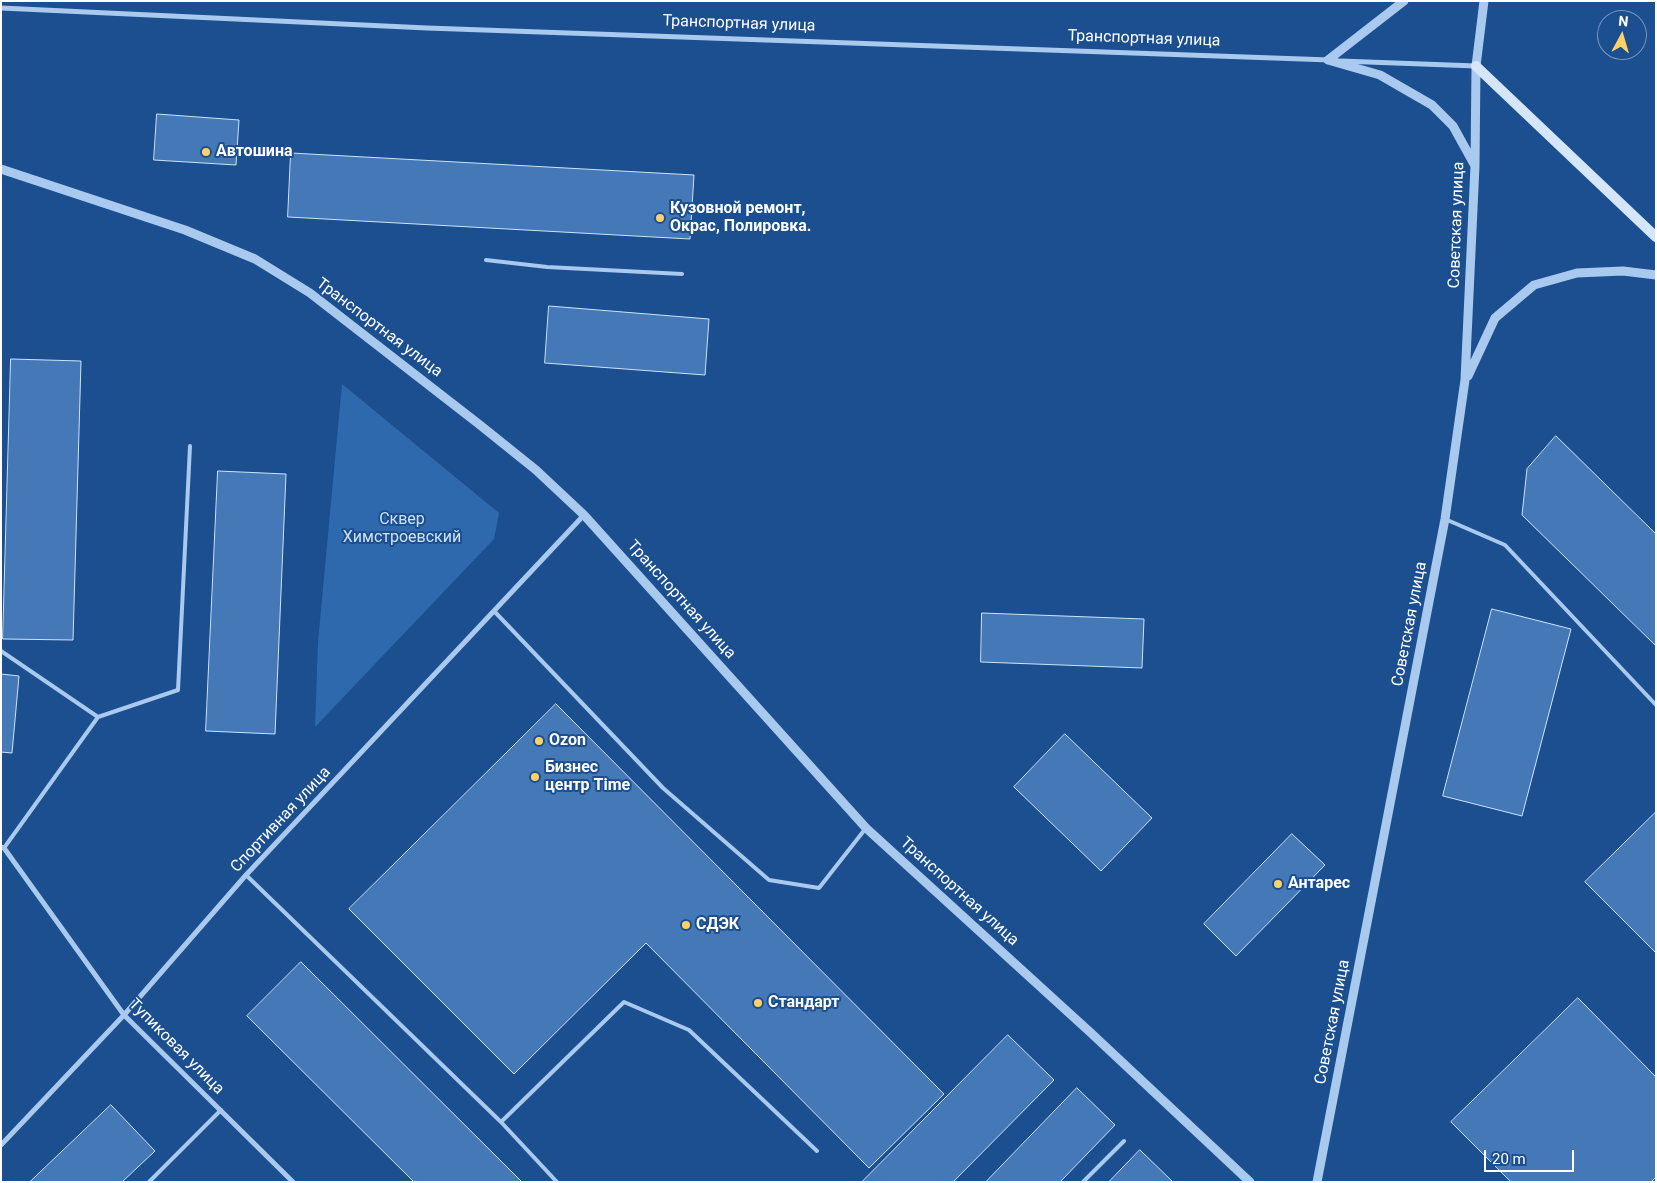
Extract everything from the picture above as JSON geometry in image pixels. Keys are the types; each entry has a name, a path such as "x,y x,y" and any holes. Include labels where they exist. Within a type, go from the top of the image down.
{"main road":[{"path":"1476,66 1656,237"}],"street":[{"path":"1328,60 1404,1"},
{"name":"Советская улица","path":"1317,1182 1445,519 1465,380 1475,166 1476,66 1484,1"},
{"name":"Транспортная улица","path":"1,8 418,27 1476,66"},
{"path":"1328,60 1380,75 1432,105 1453,126 1475,166"},
{"name":"Транспортная улица","path":"1,169 186,230 255,259 310,293 536,470 584,515 866,828 1084,1026 1250,1182"},
{"path":"1465,380 1495,318 1534,285 1577,273 1623,271 1656,275"},
{"name":"Спортивная улица","path":"1,1145 124,1015 246,875 584,515"},
{"name":"Тупиковая улица","path":"3,848 124,1015 293,1182"}],"lane":[{"path":"486,260 547,267 682,274"},
{"path":"3,848 98,717 178,690 190,446"},
{"path":"1445,519 1505,545 1656,705"},
{"path":"494,611 663,788 769,880 819,888 866,828"},
{"path":"1,651 98,717"},
{"path":"246,875 501,1122 557,1182"},
{"path":"501,1122 624,1002 689,1030 817,1151"},
{"path":"149,1182 221,1110"},
{"path":"1083,1182 1124,1141"}],"green space":[{"name":"Сквер Химстроевский","path":"342,384 499,513 494,539 315,727 318,642"}],"building":[{"path":"157,114 239,120 236,165 154,160"},
{"path":"291,153 694,175 690,239 288,217"},
{"path":"549,306 709,319 705,375 545,363"},
{"path":"11,359 81,361 73,640 3,639"},
{"path":"1556,436 1656,534 1656,646 1522,515 1527,469"},
{"path":"218,471 286,474 275,734 206,731"},
{"path":"1492,609 1571,629 1522,816 1443,796"},
{"path":"982,613 1144,619 1142,668 981,662"},
{"path":"1,674 19,676 12,753 1,752"},
{"path":"556,704 944,1094 869,1168 646,943 514,1074 349,909"},
{"path":"1065,734 1152,818 1101,871 1014,787"},
{"path":"1656,812 1656,953 1585,882"},
{"path":"1292,834 1325,865 1236,956 1204,924"},
{"path":"301,962 522,1182 414,1182 247,1016"},
{"path":"1578,998 1656,1077 1656,1177 1651,1182 1511,1182 1451,1122"},
{"path":"1008,1035 1054,1080 953,1182 862,1182"},
{"path":"1077,1088 1115,1125 1060,1182 986,1182"},
{"path":"111,1105 155,1151 122,1182 30,1182"},
{"path":"1140,1150 1173,1182 1109,1182"}],"place":[{"name":"Автошина","path":"206,152"},
{"name":"Кузовной ремонт, Окрас, Полировка.","path":"660,218"},
{"name":"Ozon","path":"539,741"},
{"name":"Бизнес центр Time","path":"535,777"},
{"name":"Антарес","path":"1278,884"},
{"name":"СДЭК","path":"686,925"},
{"name":"Стандарт","path":"758,1003"}]}
